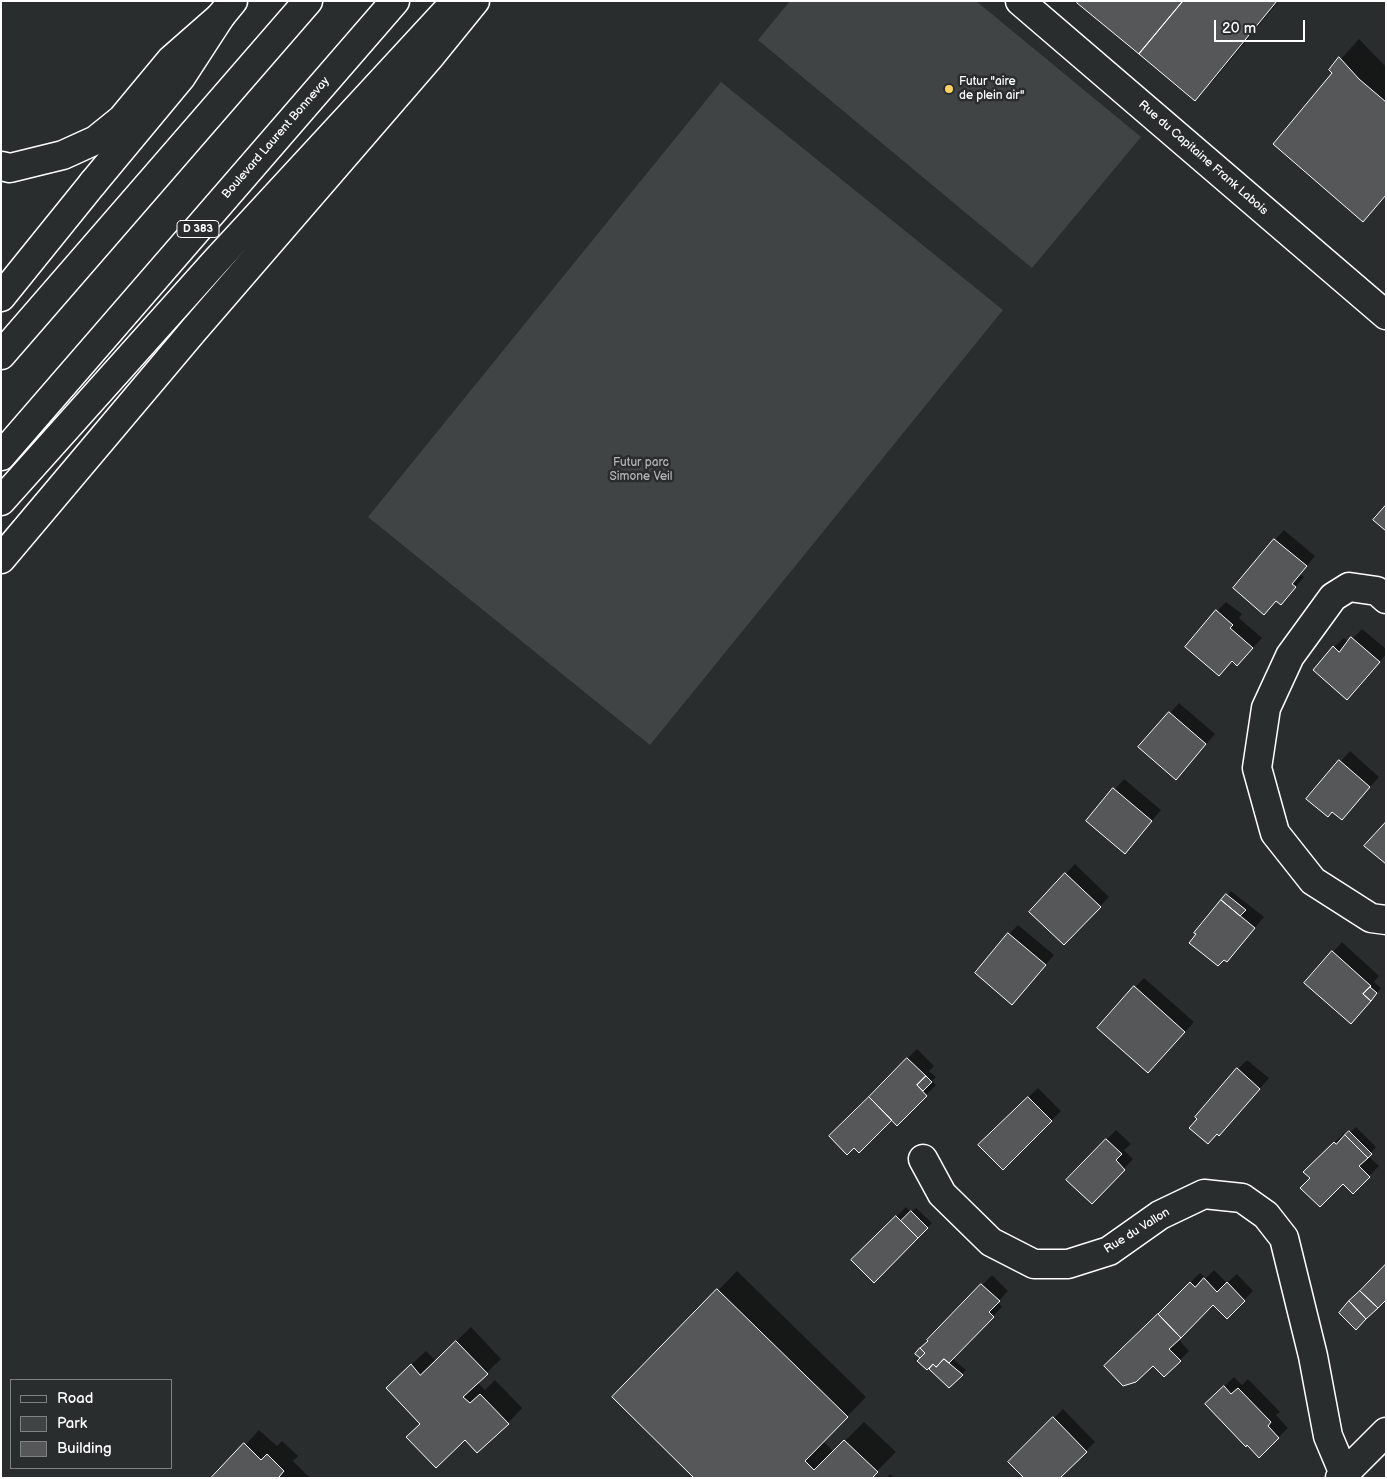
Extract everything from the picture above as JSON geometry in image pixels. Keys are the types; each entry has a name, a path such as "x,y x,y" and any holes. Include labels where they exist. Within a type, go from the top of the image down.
{"main road":[{"path":"1,355 308,1"},
{"name":"Boulevard Laurent Bonnevay","path":"1,456 395,1"},
{"path":"1,501 215,262 456,1"},
{"path":"1,559 193,331 432,54 475,1"},
{"name":"Rue du Capitaine Frank Labois","path":"1020,1 1386,315"},
{"path":"1,166 10,168 63,155 96,140 122,119 171,60 226,9"},
{"path":"1,297 181,77 226,9"},
{"path":"1386,599 1377,591 1350,587 1333,597 1290,656 1266,708 1257,768 1275,833 1313,881 1371,918 1386,920"},
{"name":"Rue du Vallon","path":"923,1159 942,1194 991,1242 1034,1264 1068,1264 1109,1251 1160,1215 1204,1194 1242,1198 1266,1215 1284,1238 1313,1356 1328,1436 1342,1476"},
{"path":"1342,1476 1386,1432"}],"green space":[{"name":"Futur \"aire de plein air\"","path":"790,1 976,1 1141,137 1032,268 758,40"},
{"name":"Futur parc Simone Veil","path":"721,82 1003,310 650,745 368,517"}],"building":[{"path":"1078,1 1183,1 1139,54 1077,3"},
{"path":"1183,1 1277,1 1195,101 1139,54"},
{"path":"1339,57 1359,79 1386,102 1386,195 1363,222 1273,144 1332,73 1329,70"},
{"path":"1386,505 1386,531 1373,520"},
{"path":"1274,539 1307,566 1292,584 1296,587 1281,605 1276,601 1264,615 1233,588"},
{"path":"1216,610 1233,625 1230,628 1253,648 1237,666 1232,661 1219,676 1185,647"},
{"path":"1351,637 1380,662 1347,700 1313,670 1333,646 1339,652"},
{"path":"1169,712 1206,744 1176,780 1138,747"},
{"path":"1339,760 1370,787 1342,820 1332,812 1328,817 1306,799"},
{"path":"1113,788 1152,821 1125,854 1086,821"},
{"path":"1386,822 1386,864 1364,846"},
{"path":"1065,873 1101,907 1064,945 1029,912"},
{"path":"1226,894 1246,910 1240,916 1221,900"},
{"path":"1221,900 1255,928 1227,962 1224,960 1218,966 1189,943 1196,934 1194,933"},
{"path":"1008,933 1046,965 1012,1005 975,973"},
{"path":"1332,951 1371,986 1363,994 1371,1001 1351,1024 1304,983"},
{"path":"1134,986 1185,1032 1148,1073 1097,1028"},
{"path":"1370,987 1377,993 1371,1001 1363,994"},
{"path":"907,1058 926,1076 917,1085 927,1096 897,1126 869,1097"},
{"path":"1237,1068 1260,1089 1219,1136 1217,1134 1208,1144 1189,1128 1197,1119 1195,1117"},
{"path":"926,1076 932,1082 923,1091 917,1085"},
{"path":"869,1097 892,1120 859,1153 854,1148 847,1155 829,1136"},
{"path":"1028,1097 1052,1121 1003,1170 978,1145"},
{"path":"1349,1131 1372,1154 1368,1158 1345,1135"},
{"path":"1345,1135 1368,1158 1359,1166 1370,1177 1353,1194 1343,1184 1320,1207 1300,1188 1310,1178 1303,1172 1334,1142 1336,1144"},
{"path":"1106,1139 1122,1154 1116,1160 1125,1170 1092,1204 1066,1180"},
{"path":"911,1211 928,1228 918,1238 901,1221"},
{"path":"896,1216 918,1238 874,1283 851,1260"},
{"path":"1386,1264 1386,1302 1378,1308 1360,1291"},
{"path":"1204,1278 1217,1292 1227,1282 1245,1301 1227,1319 1213,1305 1181,1338 1158,1314 1190,1282 1195,1287"},
{"path":"981,1284 1000,1301 989,1312 994,1317 949,1363 944,1359 936,1367 933,1364 927,1370 917,1361 925,1353 920,1348"},
{"path":"717,1289 848,1417 805,1461 814,1470 844,1440 878,1472 872,1478 694,1478 612,1397"},
{"path":"1360,1291 1378,1308 1366,1319 1349,1301"},
{"path":"1349,1301 1366,1319 1356,1330 1339,1313"},
{"path":"1158,1314 1181,1338 1169,1349 1181,1361 1164,1377 1153,1366 1136,1382 1123,1386 1104,1366"},
{"path":"456,1341 488,1374 463,1397 470,1403 480,1394 509,1424 477,1453 465,1440 436,1468 406,1437 420,1424 386,1388 411,1364 420,1375"},
{"path":"920,1348 925,1353 920,1358 915,1354"},
{"path":"944,1359 963,1375 949,1388 929,1369 933,1364 936,1367"},
{"path":"1224,1386 1231,1394 1238,1388 1271,1422 1268,1426 1279,1438 1259,1458 1205,1404"},
{"path":"1053,1417 1087,1452 1060,1478 1024,1478 1008,1462"},
{"path":"244,1443 261,1460 267,1454 284,1471 279,1477 281,1478 213,1478"}],"place":[{"name":"Futur \"aire de plein air\"","path":"949,89"}]}
